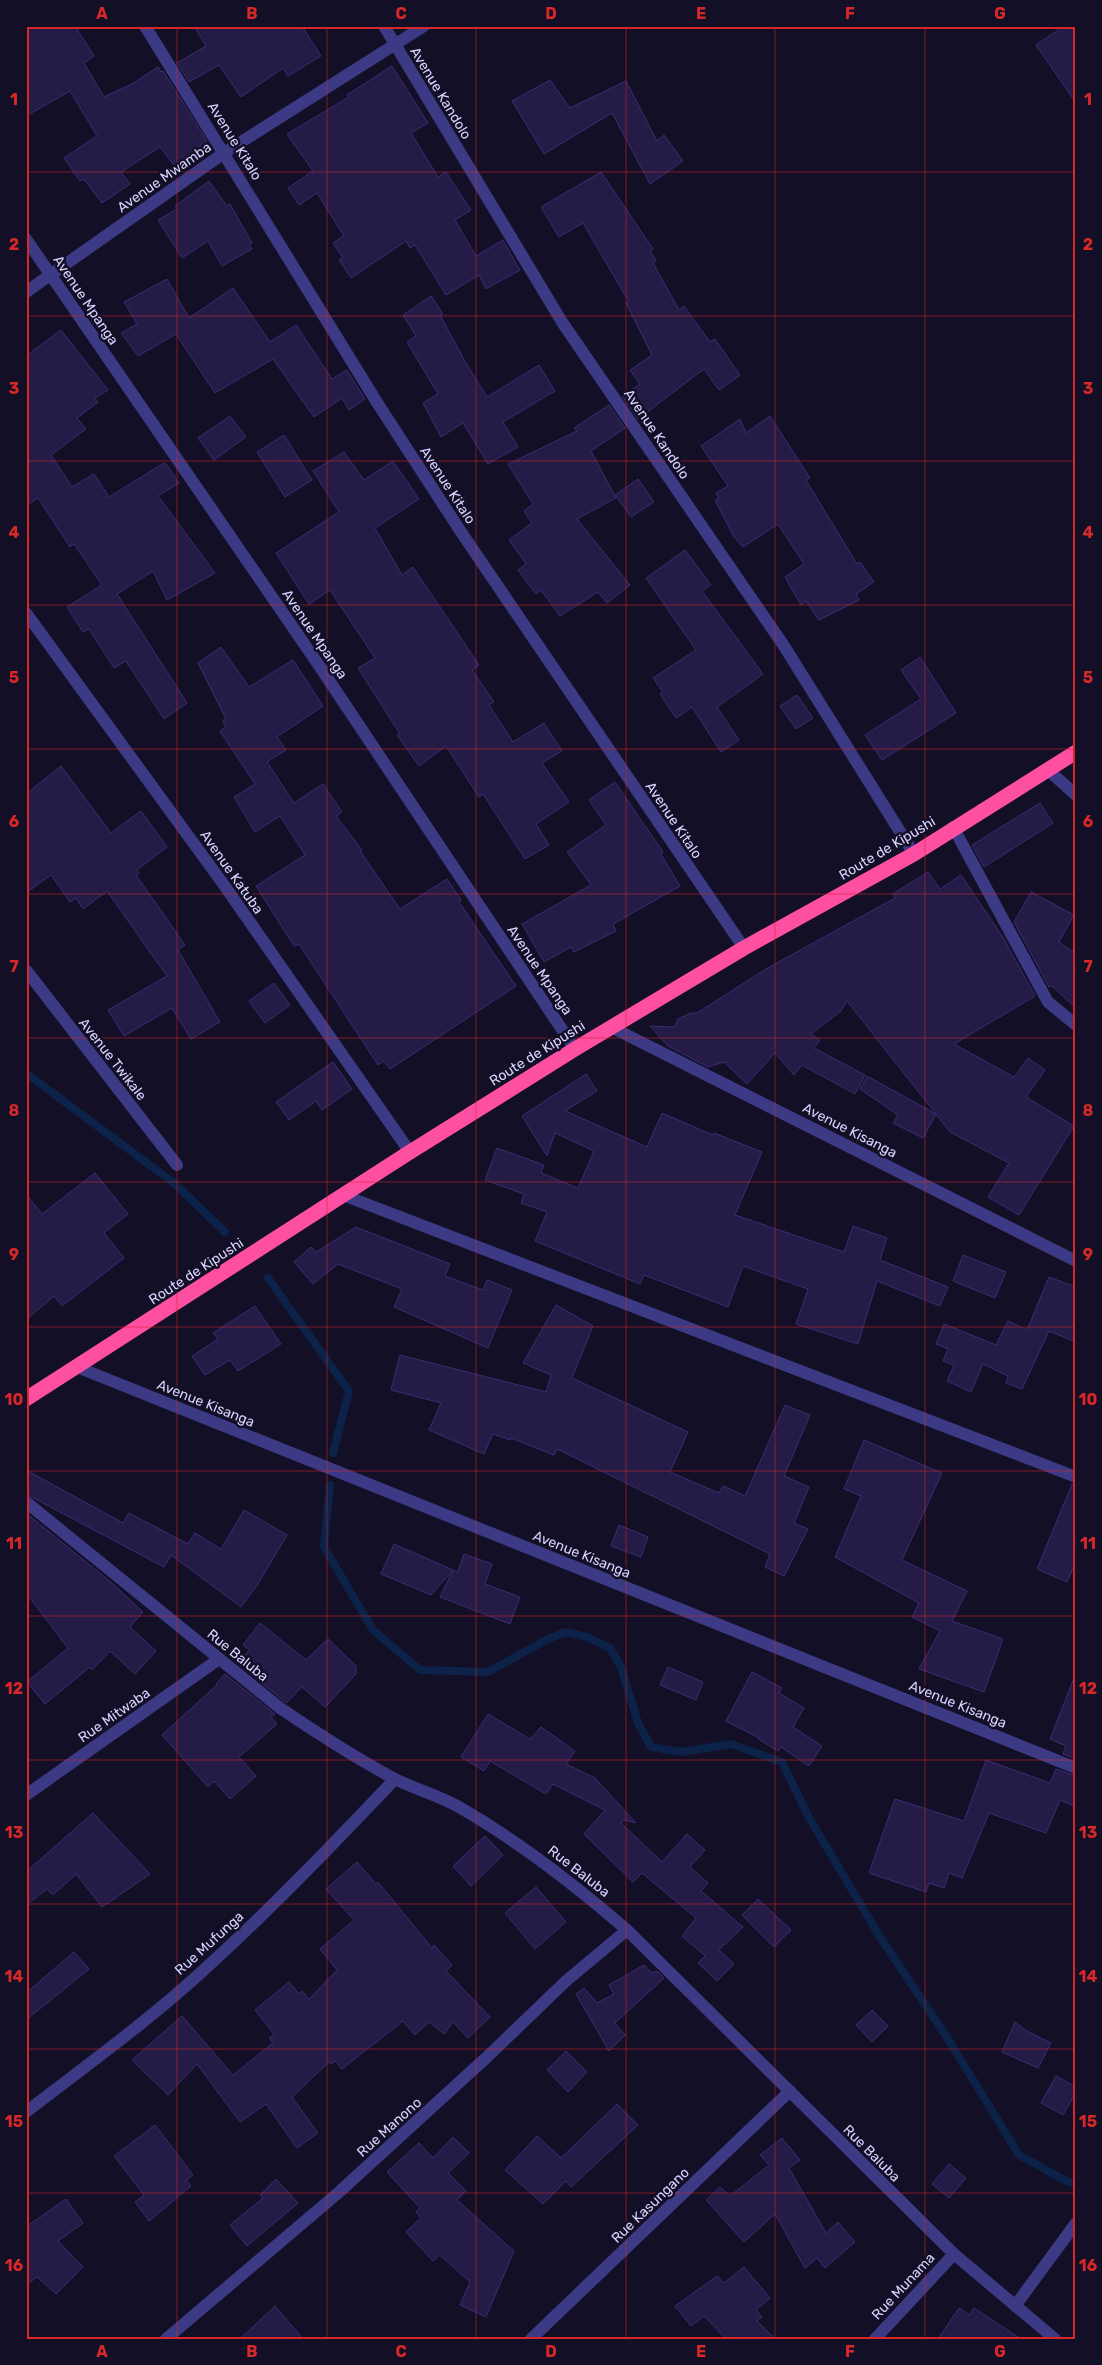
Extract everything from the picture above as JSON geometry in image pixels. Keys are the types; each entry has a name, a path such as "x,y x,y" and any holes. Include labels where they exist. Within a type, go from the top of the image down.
{"highway":[{"name":"Route de Kipushi","path":"26,1399 77,1368 343,1194 610,1027 744,948 914,854 1076,752"}],"street":[{"name":"Avenue Kitalo","path":"145,26 378,404 460,532 744,948"},
{"name":"Avenue Kandolo","path":"384,26 562,322 784,646 914,854"},
{"name":"Avenue Mwamba","path":"26,292 224,153 424,26"},
{"name":"Avenue Mpanga","path":"26,238 318,664 575,1049"},
{"name":"Avenue Katuba","path":"26,613 224,885 410,1152"},
{"path":"1048,770 1076,795"},
{"path":"953,828 1048,1002 1076,1025"},
{"name":"Avenue Twikale","path":"26,970 177,1165"},
{"name":"Avenue Kisanga","path":"610,1027 1076,1261"},
{"path":"343,1194 1076,1477"},
{"name":"Avenue Kisanga","path":"77,1368 1076,1768"},
{"name":"Rue Baluba","path":"26,1502 280,1708 324,1738 395,1779 457,1806 516,1842 627,1930 954,2254 1055,2339"},
{"name":"Rue Mitwaba","path":"26,1795 219,1659"},
{"name":"Rue Mufunga","path":"26,2112 108,2049 206,1968 293,1886 395,1779"},
{"name":"Rue Manono","path":"166,2339 338,2193 487,2057 566,1981 627,1930"},
{"name":"Rue Kasungano","path":"531,2339 790,2091"},
{"path":"1015,2306 1076,2223"},
{"name":"Rue Munama","path":"875,2339 954,2254"}],"building":[{"path":"26,26 75,26 94,56 84,63 104,97 132,84 158,67 161,72 163,71 207,141 174,165 160,147 121,172 130,184 102,203 84,179 80,181 64,158 97,136 70,91 26,116"},
{"path":"194,26 302,26 321,56 288,76 283,68 241,97 219,65 189,82 177,63 206,46"},
{"path":"1064,26 1076,26 1076,103 1036,45"},
{"path":"392,66 428,123 411,133 438,177 446,172 471,210 455,220 476,256 503,240 520,270 486,289 479,275 446,295 415,245 410,248 406,241 351,278 339,260 343,258 333,243 344,236 317,193 299,205 288,188 313,171 287,134 349,97 347,95"},
{"path":"550,80 570,108 626,81 657,141 664,135 683,161 650,184 612,113 544,154 512,101"},
{"path":"601,172 653,249 650,250 656,261 653,263 679,310 684,306 710,342 715,339 740,375 719,390 704,369 638,419 622,396 640,384 630,370 652,355 626,303 629,302 583,223 559,237 541,207"},
{"path":"209,181 227,206 230,204 252,243 249,245 252,249 222,266 208,241 182,258 158,220 177,209 175,206"},
{"path":"167,279 189,318 233,288 270,342 296,325 332,379 347,370 365,399 349,410 342,398 314,417 273,359 215,393 176,334 138,356 121,333 137,324 124,302"},
{"path":"431,296 443,314 440,315 466,363 487,397 539,365 555,391 503,422 518,447 488,464 463,423 441,437 423,403 438,394 407,342 416,336 403,315"},
{"path":"61,330 108,390 95,398 98,402 77,418 86,429 51,455 72,487 94,474 109,497 164,463 167,465 179,483 158,496 215,573 167,600 153,571 117,594 187,703 164,719 126,661 114,668 89,629 83,632 67,607 102,585 74,544 70,547 38,498 26,506 26,356"},
{"path":"609,405 625,428 591,451 616,498 577,519 630,585 607,603 598,592 560,616 541,590 536,594 518,570 526,564 509,540 532,523 524,511 533,504 508,464 577,431 574,428"},
{"path":"230,416 246,437 214,460 198,438"},
{"path":"770,416 810,478 806,480 857,564 860,562 874,582 856,594 859,600 819,620 806,601 801,605 785,577 804,564 778,524 743,547 734,537 715,500 719,498 716,493 728,486 701,446 740,419 746,433"},
{"path":"284,435 312,480 285,497 257,452"},
{"path":"344,452 364,480 393,461 419,499 375,528 402,575 413,567 479,665 472,670 494,702 489,705 513,742 544,723 562,751 542,763 569,802 536,824 549,845 525,859 483,794 479,797 446,746 419,766 397,735 400,734 358,668 375,658 330,590 309,604 276,553 339,512 313,471"},
{"path":"638,479 654,502 631,517 615,495"},
{"path":"685,550 711,585 702,591 763,674 717,707 739,740 721,752 692,707 676,718 660,694 663,692 653,678 696,650 646,578"},
{"path":"221,647 249,687 293,660 323,706 277,737 286,750 267,762 294,803 323,784 342,812 336,816 362,850 360,851 400,909 447,879 461,900 459,902 516,986 390,1069 384,1061 378,1065 299,944 294,946 256,886 305,855 280,816 255,832 234,797 255,784 220,731 226,727 223,721 226,719 198,663"},
{"path":"920,657 956,713 882,760 865,735 921,699 901,670"},
{"path":"797,695 813,718 796,729 780,706"},
{"path":"61,766 111,833 141,811 167,847 137,870 139,873 136,875 185,945 178,950 220,1022 191,1039 172,1008 124,1036 108,1010 167,976 107,891 83,909 76,898 70,902 51,875 26,893 26,794"},
{"path":"615,782 663,852 661,854 680,886 613,924 616,931 574,952 571,947 544,962 522,924 591,885 567,852 606,825 589,800"},
{"path":"1040,803 1053,823 984,867 972,845"},
{"path":"928,872 940,889 961,875 1004,939 1035,996 954,1044 1014,1077 1028,1058 1045,1070 1026,1097 1074,1126 1019,1215 988,1197 1009,1163 950,1132 847,1001 841,1011 811,1034 820,1040 814,1048 865,1075 855,1094 802,1065 794,1075 775,1053 747,1084 724,1062 708,1067 668,1046 650,1026 674,1027 678,1019 691,1013 697,1013 766,969 895,898 893,894"},
{"path":"1031,892 1074,915 1059,942 1076,954 1076,1008 1052,986 1049,987 1014,922"},
{"path":"274,983 290,1005 265,1023 249,1001"},
{"path":"333,1062 352,1089 322,1110 316,1101 289,1120 276,1102"},
{"path":"586,1074 597,1091 565,1111 647,1147 662,1113 713,1135 714,1133 762,1152 735,1215 844,1252 853,1226 887,1238 880,1260 948,1287 940,1306 877,1281 858,1344 796,1324 808,1289 743,1266 728,1307 644,1275 640,1284 535,1241 547,1212 521,1203 524,1194 485,1180 497,1148 544,1165 541,1173 578,1188 594,1151 555,1133 547,1156 522,1116"},
{"path":"867,1076 936,1114 923,1138 893,1123 898,1115 860,1089"},
{"path":"95,1173 128,1214 104,1233 124,1258 62,1306 54,1296 26,1320 26,1194 42,1214"},
{"path":"356,1227 450,1264 445,1276 483,1290 487,1280 512,1290 488,1348 394,1307 402,1289 338,1264 313,1284 294,1262 311,1247 316,1252"},
{"path":"963,1255 1006,1272 995,1298 953,1281"},
{"path":"1049,1277 1076,1287 1076,1342 1049,1331 1022,1389 1006,1383 1008,1376 983,1364 971,1392 947,1381 954,1365 943,1361 948,1349 936,1344 944,1324 996,1345 1008,1321 1027,1330"},
{"path":"556,1305 593,1326 572,1378 688,1432 670,1472 719,1493 723,1486 745,1496 785,1405 810,1415 784,1476 809,1487 794,1523 808,1529 784,1576 765,1567 770,1554 557,1449 554,1455 511,1438 510,1440 493,1434 484,1454 429,1430 441,1403 391,1390 400,1355 546,1392 551,1375 523,1363"},
{"path":"255,1306 281,1344 238,1371 230,1360 205,1375 192,1356 218,1339 213,1333"},
{"path":"864,1440 942,1473 902,1560 967,1591 952,1621 1003,1639 984,1692 919,1669 940,1631 912,1617 919,1603 835,1557 861,1496 844,1489"},
{"path":"26,1470 123,1523 129,1513 188,1544 195,1533 221,1549 244,1510 287,1535 258,1584 241,1607 171,1555 164,1567 26,1494"},
{"path":"1072,1484 1076,1485 1076,1561 1067,1582 1037,1569"},
{"path":"26,1513 112,1583 143,1612 130,1627 156,1651 135,1674 110,1651 92,1670 90,1667 45,1704 27,1682 68,1648 26,1593"},
{"path":"619,1525 648,1537 641,1557 611,1546"},
{"path":"394,1544 453,1570 431,1595 381,1574"},
{"path":"464,1554 492,1564 485,1584 520,1597 510,1624 440,1597 453,1570 458,1572"},
{"path":"260,1623 306,1660 328,1639 356,1666 356,1674 325,1707 302,1687 286,1703 237,1663 250,1650 243,1645"},
{"path":"668,1667 703,1682 696,1700 660,1685"},
{"path":"752,1672 782,1688 779,1693 804,1708 793,1727 822,1746 809,1766 781,1747 778,1751 759,1738 726,1721"},
{"path":"225,1674 275,1714 271,1717 277,1724 239,1757 256,1776 230,1799 214,1781 208,1787 162,1735 217,1685"},
{"path":"1074,1678 1076,1678 1076,1759 1063,1754 1066,1746 1050,1739"},
{"path":"488,1714 530,1739 541,1727 575,1751 566,1764 595,1778 636,1823 625,1820 621,1823 662,1862 687,1834 705,1850 690,1867 708,1883 701,1891 743,1927 719,1950 734,1964 717,1981 698,1963 705,1956 682,1936 696,1918 642,1873 633,1882 584,1834 605,1810 553,1784 546,1794 490,1761 484,1771 461,1757"},
{"path":"986,1760 1050,1783 1056,1769 1076,1776 1076,1807 1060,1800 1046,1833 989,1813 962,1878 949,1873 944,1888 929,1883 926,1892 869,1873 895,1799 964,1821"},
{"path":"93,1813 150,1874 102,1907 76,1874 53,1895 47,1889 26,1905 26,1872"},
{"path":"485,1836 503,1855 471,1886 453,1866"},
{"path":"357,1862 376,1884 378,1882 432,1948 434,1945 452,1965 446,1971 490,2017 468,2038 453,2022 444,2034 429,2022 415,2035 403,2021 342,2069 335,2061 331,2064 329,2062 292,2097 318,2133 297,2148 266,2104 240,2122 197,2064 168,2095 132,2060 182,2016 233,2075 273,2043 269,2038 274,2034 255,2010 289,1982 299,1994 302,1991 309,1999 337,1970 320,1949 354,1920 326,1889"},
{"path":"536,1887 566,1922 535,1949 505,1913"},
{"path":"758,1899 791,1930 774,1947 742,1915"},
{"path":"74,1952 89,1969 26,2020 26,1993"},
{"path":"644,1965 652,1973 657,1971 664,1978 615,2023 625,2035 609,2051 576,1994 584,1988 597,2003 614,1994 609,1985"},
{"path":"872,2010 888,2026 872,2042 856,2025"},
{"path":"1015,2022 1025,2030 1051,2043 1038,2068 1002,2052"},
{"path":"566,2051 587,2072 568,2092 547,2070"},
{"path":"1056,2076 1076,2087 1076,2092 1063,2115 1041,2103"},
{"path":"617,2104 638,2125 571,2187 566,2181 543,2204 505,2170 537,2136 561,2158"},
{"path":"155,2125 193,2175 186,2180 191,2186 149,2221 135,2202 144,2195 114,2156"},
{"path":"453,2137 469,2153 448,2173 466,2191 457,2200 514,2251 486,2317 460,2305 470,2282 440,2255 433,2261 406,2232 421,2218 416,2212 420,2208 387,2172 419,2143 433,2158"},
{"path":"782,2138 800,2160 789,2168 826,2233 838,2222 855,2242 825,2268 817,2258 805,2268 775,2214 744,2242 706,2200 720,2187 730,2196 769,2165 760,2155"},
{"path":"949,2164 966,2178 949,2198 932,2184"},
{"path":"276,2179 298,2203 247,2246 230,2225 263,2198 260,2195"},
{"path":"66,2199 83,2223 58,2241 83,2267 56,2294 37,2277 26,2285 26,2227"},
{"path":"744,2267 770,2298 756,2310 762,2317 757,2321 775,2339 726,2339 704,2316 691,2326 675,2306 717,2276 724,2283"},
{"path":"275,2306 303,2339 240,2339"},
{"path":"959,2308 969,2315 974,2308 1021,2339 938,2339"}],"waterway":[{"path":"26,1073 175,1184 225,1232"},
{"path":"268,1278 349,1391 333,1453"},
{"path":"330,1485 324,1547 373,1630 420,1670 488,1672 548,1639 565,1632 587,1637 610,1648 621,1667 638,1723 651,1747 681,1752 731,1744 782,1762 808,1816 880,1937 948,2039 1019,2155 1066,2181 1076,2184"}]}
